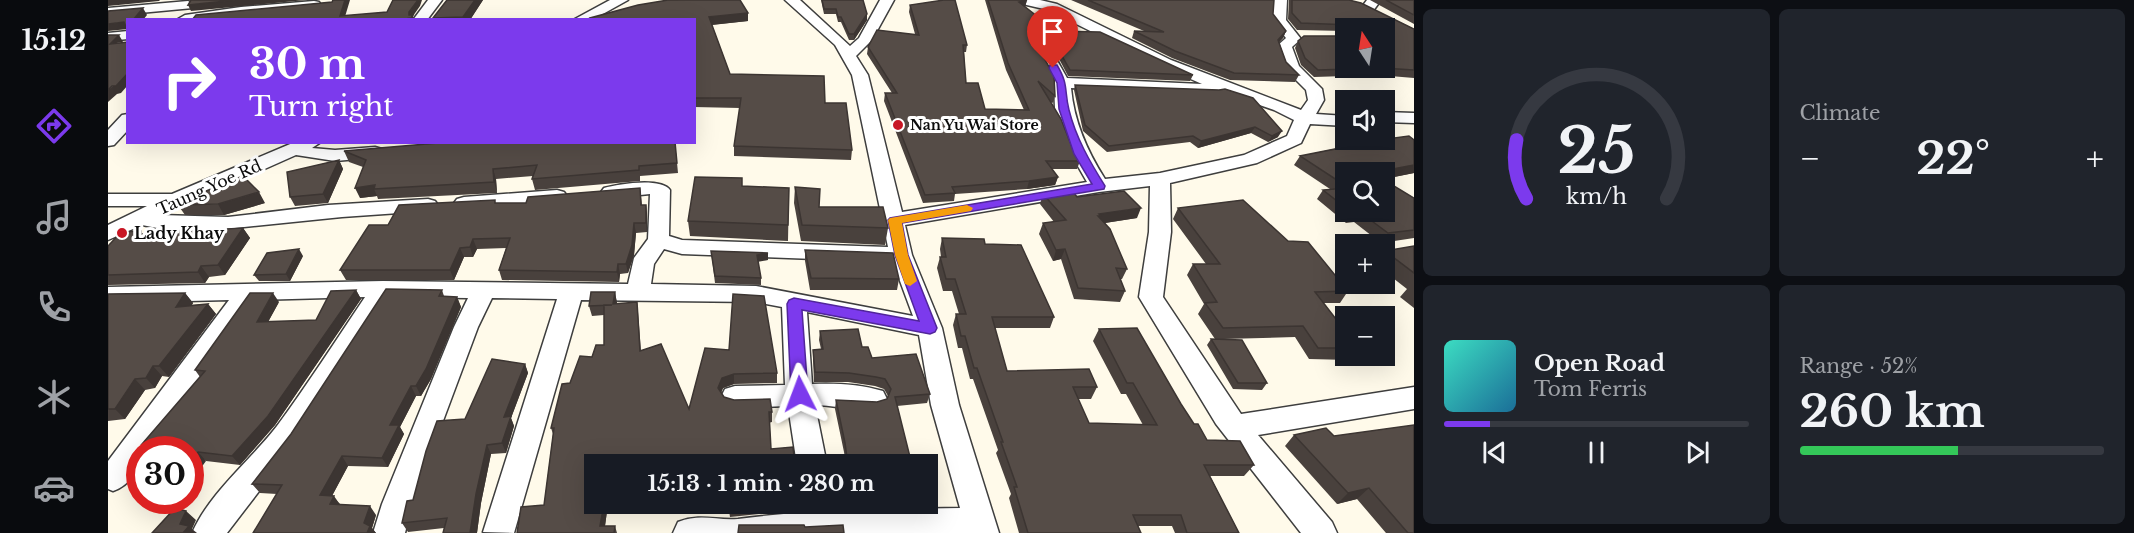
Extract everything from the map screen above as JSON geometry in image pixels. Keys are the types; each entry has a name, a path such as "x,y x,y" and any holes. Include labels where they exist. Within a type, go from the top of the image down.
{"street":[{"path":"422,18 435,0"},
{"path":"584,18 621,0"},
{"path":"740,533 821,515 981,528 945,405 930,328 901,255 895,220 860,75 841,43 792,0"},
{"path":"849,55 866,40 887,0"},
{"path":"1023,0 1052,7 1166,63 1229,89 1260,98 1304,118 1335,120"},
{"path":"895,220 1099,186 1160,179 1250,159 1295,139 1304,118 1316,100 1314,89 1292,68 1284,46 1294,39 1279,21 1280,0"},
{"path":"1353,2 1371,4 1382,16"},
{"path":"108,12 241,10 329,4"},
{"path":"1052,7 1041,35 1045,52 1062,83 1064,109 1069,127 1080,154 1099,186"},
{"path":"108,37 126,35"},
{"path":"1292,36 1311,37"},
{"path":"1062,83 1229,89"},
{"path":"1395,117 1414,118"},
{"path":"108,141 126,121"},
{"path":"304,146 306,154 388,152"},
{"name":"Taung Yoe Rd","path":"108,233 304,146"},
{"path":"1160,179 1160,232 1151,297 1234,426 1321,533"},
{"path":"141,218 170,225 224,224 350,209 654,188 660,190 658,237 660,241"},
{"path":"108,200 178,200"},
{"path":"660,241 682,247 901,255"},
{"path":"638,293 642,263 648,252 660,241"},
{"path":"108,295 383,289 756,294 782,298 794,304 930,328"},
{"path":"208,533 243,486 286,435 311,399 326,372 352,339 366,313 383,289"},
{"path":"389,533 397,504 466,327 484,290"},
{"path":"113,478 249,291"},
{"path":"495,532 571,292"},
{"path":"794,304 800,394 810,454"},
{"path":"735,397 833,394 873,399"},
{"path":"1234,426 1414,398"},
{"path":"689,533 704,531 732,533"}],"building":[{"path":"191,0 235,0 188,5"},
{"path":"333,0 345,0 340,16 387,12 393,0 418,0 409,12 409,15 413,15 411,18 194,18 196,15 332,2"},
{"path":"447,0 475,0 463,17 433,18"},
{"path":"668,0 740,0 748,13 709,17 730,74 824,76 825,103 846,103 852,150 734,146 741,98 696,98 696,18 590,18 638,5"},
{"path":"822,0 863,0 867,14 854,34 849,34 841,17 838,17 836,9 824,9"},
{"path":"955,0 967,45 963,45 966,83 978,83 985,109 1029,110 1008,63 988,0 1027,0 1019,2 1038,17 1034,29 1037,45 1054,76 1055,96 1038,81 1061,119 1080,161 1046,161 1058,177 952,187 955,193 925,195 885,93 897,93 868,47 877,30 919,35 910,5"},
{"path":"1088,0 1274,0 1273,14 1286,31 1278,40 1286,62 1299,75 1234,73 1175,51 1134,31 1164,32"},
{"path":"1292,0 1349,0 1361,3 1392,18 1335,18 1335,24 1301,23 1292,13"},
{"path":"1386,0 1414,0 1414,15"},
{"path":"143,8 135,18 126,18 126,27 124,22 108,24 108,11"},
{"path":"1395,20 1414,29 1414,70 1395,69"},
{"path":"1054,31 1100,32 1193,75 1070,70 1057,47"},
{"path":"108,35 119,35 110,44 126,42 126,75 116,86 108,90"},
{"path":"1304,36 1335,36 1335,69 1318,70 1305,58 1298,41"},
{"path":"1075,85 1225,89 1253,98 1282,131 1272,136 1255,127 1201,141 1193,136 1109,146 1085,125"},
{"path":"1409,136 1414,140 1414,165 1395,169 1395,162 1335,162 1335,179 1300,156 1335,149 1395,150 1395,138"},
{"path":"426,144 675,144 677,163 639,166 639,170 532,179 537,165 493,169 494,182 374,189 375,185 355,188 366,160 344,151"},
{"path":"339,160 323,194 290,197 287,172"},
{"path":"243,176 259,192 218,204 178,205 177,203"},
{"path":"695,177 742,178 742,186 789,188 788,225 688,221"},
{"path":"795,187 820,189 819,207 883,207 888,228 802,225"},
{"path":"1395,187 1414,198 1414,230 1388,233 1373,222 1395,222"},
{"path":"640,188 641,205 646,205 646,223 634,223 632,245 626,264 618,264 617,272 499,270 510,238 473,239 470,247 460,248 450,270 340,270 369,225 388,225 399,205 495,200 495,203 526,203 528,197"},
{"path":"1071,189 1077,197 1124,191 1141,208 1098,216 1110,229 1127,269 1116,268 1125,291 1078,288 1065,249 1056,250 1043,223 1066,220 1043,194"},
{"path":"1335,189 1335,199 1323,190"},
{"path":"1243,200 1288,241 1308,242 1335,275 1335,291 1315,292 1335,318 1335,348 1318,348 1303,326 1223,328 1205,303 1217,302 1193,264 1220,264 1178,208"},
{"path":"243,228 218,265 201,266 198,272 108,275 108,246 121,232 141,231 141,234"},
{"path":"942,238 984,239 985,244 1021,245 1054,317 992,317 1007,371 1089,369 1097,387 1073,387 1089,423 1157,425 1133,383 1127,383 1099,329 1137,328 1181,404 1194,424 1198,424 1207,440 1240,441 1254,465 1204,465 1239,533 1187,533 1181,515 1133,515 1141,533 1028,533 1014,487 1017,487 1001,442 1003,442 977,368 974,368 965,336 961,336 956,314 966,314 955,279 946,279 940,257 946,257"},
{"path":"1414,246 1414,273 1395,259 1395,249"},
{"path":"299,249 286,274 254,275 267,253"},
{"path":"805,250 893,253 899,279 811,278"},
{"path":"711,251 768,253 757,255 761,278 715,276"},
{"path":"386,289 442,290 439,296 457,297 426,369 416,386 411,386 390,425 399,425 382,458 342,456 320,495 334,496 330,504 370,506 364,523 370,526 367,533 253,533 282,485 252,484 291,434"},
{"path":"356,290 268,416 232,456 204,453 204,436 149,436 205,371 195,370 250,293 273,293 257,322 316,320 331,291"},
{"path":"591,292 615,292 613,304 637,302 640,351 661,344 689,409 705,348 729,350 733,294 764,296 777,373 734,374 722,378 718,388 724,397 734,400 770,399 771,449 793,447 794,454 584,454 584,514 602,514 600,526 615,526 614,533 517,533 521,507 544,505 554,428 551,428 562,384 570,383 580,356 592,357 596,345 604,345 604,305 589,306"},
{"path":"185,293 176,307 208,304 159,366 153,366 146,378 135,379 115,409 108,409 108,294"},
{"path":"858,329 862,347 868,347 872,358 916,354 930,394 895,397 909,454 846,454 836,400 877,402 887,399 891,389 885,379 849,373 815,372 813,350 823,349 820,331"},
{"path":"1211,339 1242,340 1267,383 1238,383"},
{"path":"492,359 525,364 504,417 511,416 502,443 487,445 470,533 443,533 447,518 402,523 407,501 413,500 426,451 437,421 465,419"},
{"path":"1414,425 1414,533 1408,533 1369,488 1348,493 1294,435 1326,428 1334,436"},
{"path":"169,514 185,514 180,524 189,526 183,533 152,533"},
{"path":"739,525 804,525 805,527 843,525 844,533 738,533"}],"slow traffic":[{"path":"910,281 901,255 895,220 967,208"}],"place":[{"name":"Nan Yu Wai Store","path":"898,125"},
{"name":"Lady Khay","path":"122,233"}],"route":[{"path":"800,394 794,304 930,328 901,255 895,220 1099,186 1080,154 1069,127 1064,109 1062,83 1053,68"}]}
